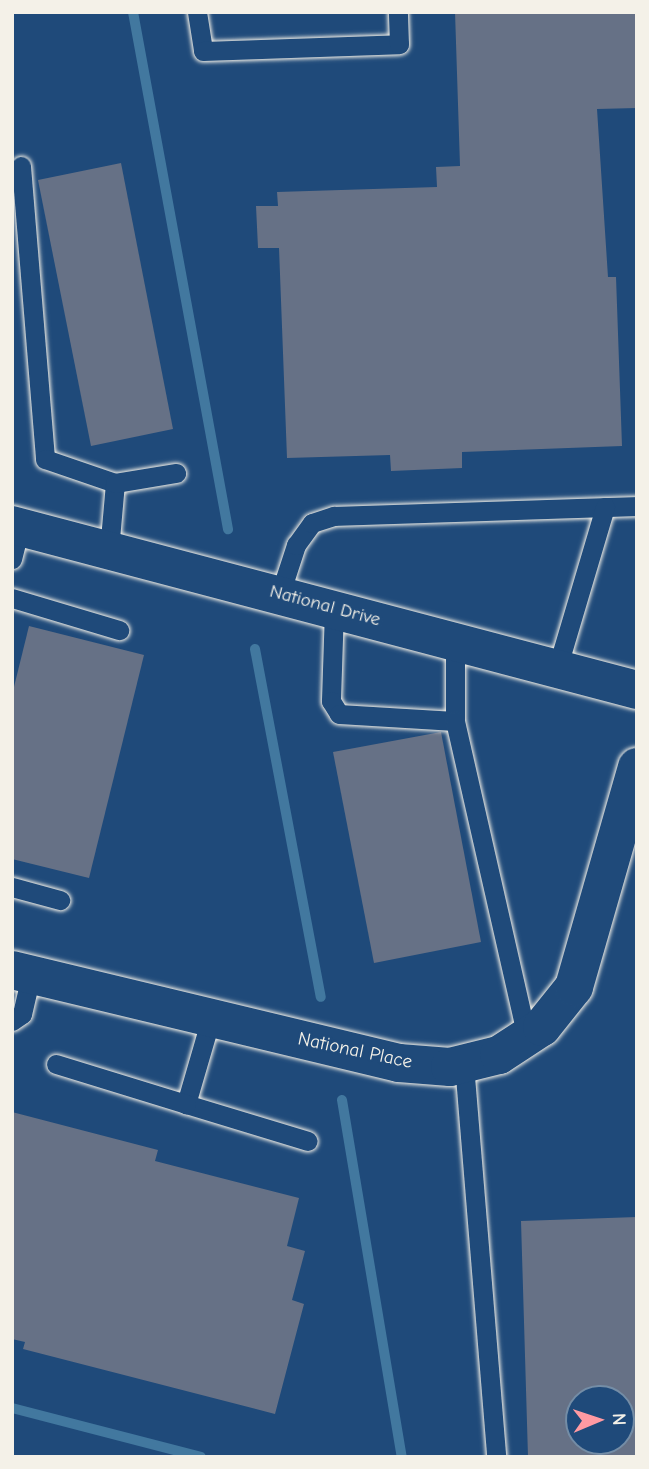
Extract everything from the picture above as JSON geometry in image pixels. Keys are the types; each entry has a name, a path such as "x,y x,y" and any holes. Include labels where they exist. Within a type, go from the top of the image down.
{"street":[{"name":"National Drive","path":"15,537 109,550 637,690"},
{"name":"National Place","path":"22,972 399,1063 464,1063 499,1055 527,1037 574,988 637,767"}],"lane":[{"path":"197,12 203,51 399,44 398,12"},
{"path":"21,166 46,460 116,483 176,473"},
{"path":"109,550 116,483"},
{"path":"280,594 296,545 312,523 334,516 637,506"},
{"path":"556,668 605,507"},
{"path":"12,598 119,630"},
{"path":"334,609 331,702 339,714 455,721"},
{"path":"455,641 455,721 527,1037"},
{"path":"12,887 60,900"},
{"path":"12,1021 22,1014 22,972"},
{"path":"186,1104 211,1018"},
{"path":"464,1063 496,1457"},
{"path":"56,1065 308,1141"}],"building":[{"path":"455,12 637,12 637,108 597,109 608,277 616,277 622,446 462,452 462,468 391,471 390,455 287,458 279,248 258,248 256,206 278,206 277,192 437,187 436,167 460,166"},
{"path":"121,163 173,429 91,446 38,180"},
{"path":"29,626 144,655 89,878 12,859 12,695"},
{"path":"441,732 481,942 374,963 333,752"},
{"path":"12,1112 158,1150 155,1161 299,1198 287,1246 305,1251 292,1300 304,1304 275,1414 23,1349 25,1342 12,1339"},
{"path":"637,1217 637,1457 528,1457 521,1221"}],"waterway":[{"path":"133,12 228,529"},
{"path":"255,649 321,997"},
{"path":"342,1100 402,1457"},
{"path":"12,1408 201,1457"}]}
